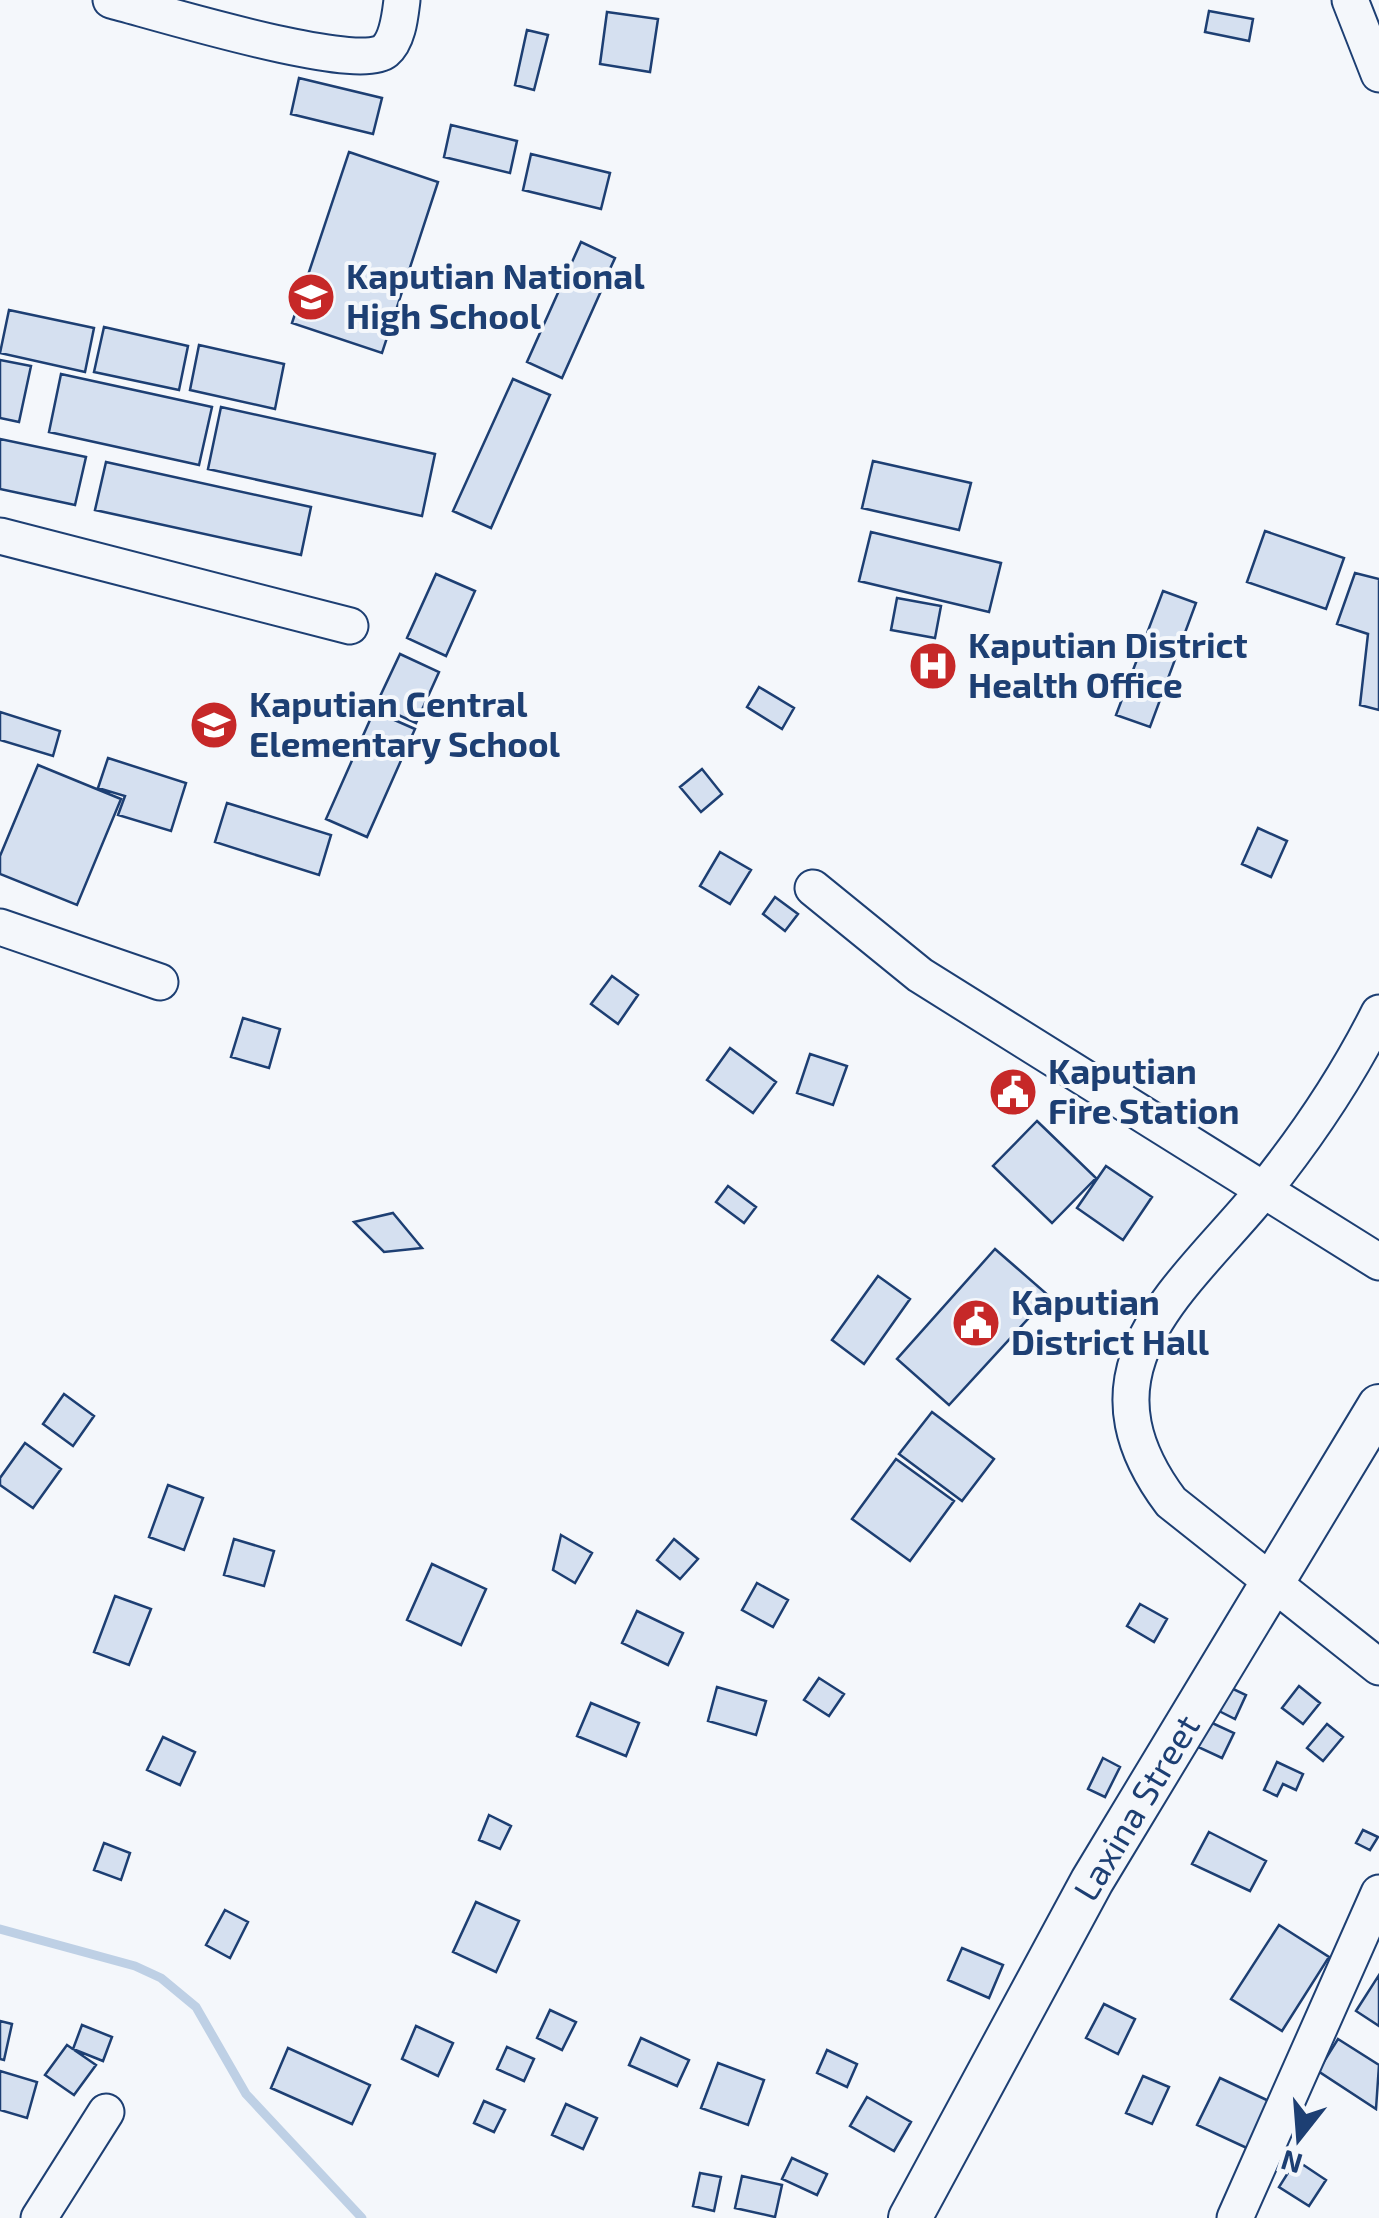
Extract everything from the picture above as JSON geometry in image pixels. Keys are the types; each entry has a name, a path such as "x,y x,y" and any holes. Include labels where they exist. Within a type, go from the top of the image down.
{"main road":[{"name":"Laxina Street","path":"910,2218 1092,1882 1379,1406"}],"street":[{"path":"112,0 296,48 370,58 386,50 394,36 402,0"},
{"path":"1350,0 1379,74"},
{"path":"0,536 350,626"},
{"path":"813,888 920,975 1379,1262"},
{"path":"0,928 160,982"},
{"path":"1379,1013 1345,1079 1263,1190 1154,1318 1139,1349 1131,1387 1134,1430 1146,1469 1171,1502 1379,1667"},
{"path":"1235,2218 1379,1894"},
{"path":"39,2218 106,2112"}],"building":[{"path":"1209,11 1253,19 1249,41 1205,32"},
{"path":"607,12 658,19 650,72 600,64"},
{"path":"527,30 548,35 534,90 515,85"},
{"path":"299,78 382,98 373,134 291,114"},
{"path":"451,125 517,141 510,173 444,157"},
{"path":"349,152 438,182 382,353 292,323"},
{"path":"531,154 610,173 601,209 523,190"},
{"path":"581,242 615,258 602,286 568,271"},
{"path":"566,275 601,291 562,378 527,362"},
{"path":"9,310 94,328 85,372 0,353"},
{"path":"104,327 188,346 179,390 94,372"},
{"path":"199,345 284,364 275,409 190,390"},
{"path":"0,360 31,366 19,422 0,418"},
{"path":"61,374 212,407 199,465 49,432"},
{"path":"513,379 550,395 491,528 453,511"},
{"path":"221,407 435,454 422,516 208,469"},
{"path":"0,439 86,457 75,505 0,489"},
{"path":"873,461 971,483 959,530 862,508"},
{"path":"106,462 311,507 301,555 95,510"},
{"path":"1265,531 1344,558 1326,609 1247,582"},
{"path":"871,532 1001,563 989,612 859,581"},
{"path":"1355,573 1379,579 1379,710 1360,705 1368,634 1337,624"},
{"path":"436,574 475,591 446,656 407,638"},
{"path":"1163,591 1196,603 1150,727 1116,715"},
{"path":"897,598 941,606 935,638 891,630"},
{"path":"400,654 439,672 416,723 376,705"},
{"path":"759,687 794,708 782,729 747,707"},
{"path":"374,711 415,729 367,837 326,819"},
{"path":"0,712 60,731 53,756 0,740"},
{"path":"108,758 186,783 171,831 118,815 125,796 98,788"},
{"path":"38,765 121,799 77,905 0,874 0,856"},
{"path":"702,769 722,794 701,812 680,787"},
{"path":"227,803 331,835 319,875 215,842"},
{"path":"1258,828 1287,841 1271,877 1242,864"},
{"path":"720,852 751,870 730,904 700,886"},
{"path":"775,897 798,914 785,931 763,914"},
{"path":"612,976 638,995 618,1024 591,1004"},
{"path":"243,1018 280,1029 269,1068 231,1057"},
{"path":"730,1048 776,1082 753,1113 707,1080"},
{"path":"810,1054 847,1066 833,1105 797,1093"},
{"path":"1037,1121 1096,1178 1052,1223 993,1166"},
{"path":"1106,1166 1152,1197 1123,1240 1077,1208"},
{"path":"728,1186 756,1207 744,1223 716,1202"},
{"path":"393,1213 422,1248 384,1252 354,1222"},
{"name":"Kaputian District Hall","path":"995,1249 1049,1296 949,1405 897,1359"},
{"path":"878,1276 910,1299 864,1364 832,1340"},
{"path":"64,1394 94,1416 73,1446 43,1424"},
{"path":"932,1412 994,1459 962,1501 899,1454"},
{"path":"25,1443 61,1469 33,1508 0,1485 0,1478"},
{"path":"896,1459 954,1501 910,1561 852,1519"},
{"path":"168,1485 203,1498 184,1550 149,1537"},
{"path":"561,1535 592,1553 575,1583 553,1570"},
{"path":"234,1539 274,1551 264,1586 224,1575"},
{"path":"674,1539 698,1559 680,1579 657,1560"},
{"path":"432,1564 486,1589 461,1645 407,1620"},
{"path":"757,1583 788,1600 773,1627 742,1610"},
{"path":"115,1596 151,1609 129,1665 94,1652"},
{"path":"1140,1604 1167,1619 1154,1642 1127,1626"},
{"path":"637,1611 683,1633 668,1665 622,1643"},
{"path":"819,1678 844,1694 829,1716 804,1700"},
{"path":"1299,1686 1320,1703 1303,1724 1282,1708"},
{"path":"717,1687 766,1701 756,1735 708,1721"},
{"path":"1229,1687 1246,1695 1235,1719 1219,1711"},
{"path":"591,1703 639,1723 626,1756 577,1736"},
{"path":"1210,1722 1234,1733 1222,1758 1198,1747"},
{"path":"1327,1724 1343,1737 1323,1761 1307,1748"},
{"path":"163,1737 195,1752 180,1785 147,1770"},
{"path":"1103,1758 1120,1767 1105,1797 1088,1789"},
{"path":"1277,1762 1303,1774 1296,1790 1283,1784 1277,1796 1264,1790"},
{"path":"489,1815 511,1826 500,1849 479,1840"},
{"path":"1363,1830 1378,1837 1370,1850 1356,1843"},
{"path":"1209,1832 1266,1861 1250,1891 1192,1864"},
{"path":"104,1843 130,1853 121,1880 94,1870"},
{"path":"476,1902 519,1921 496,1972 453,1952"},
{"path":"225,1910 248,1922 230,1958 206,1945"},
{"path":"1279,1925 1329,1957 1282,2031 1231,1999"},
{"path":"962,1948 1003,1965 989,1998 948,1980"},
{"path":"1379,1975 1379,2026 1356,2011"},
{"path":"1104,2004 1135,2019 1118,2054 1086,2038"},
{"path":"550,2010 576,2022 562,2050 537,2038"},
{"path":"0,2021 12,2024 4,2060 0,2059"},
{"path":"82,2025 112,2037 103,2061 73,2049"},
{"path":"416,2026 453,2043 438,2076 402,2059"},
{"path":"641,2038 689,2060 677,2086 629,2065"},
{"path":"1338,2039 1379,2065 1376,2109 1318,2071"},
{"path":"67,2045 96,2065 74,2095 45,2075"},
{"path":"507,2047 534,2059 524,2081 497,2069"},
{"path":"288,2048 370,2085 352,2124 271,2088"},
{"path":"827,2050 857,2064 847,2087 817,2073"},
{"path":"718,2063 764,2080 748,2125 701,2108"},
{"path":"0,2071 37,2082 27,2118 0,2110"},
{"path":"1143,2076 1169,2087 1152,2124 1126,2113"},
{"path":"1220,2078 1271,2102 1249,2149 1197,2125"},
{"path":"867,2097 911,2122 894,2151 850,2126"},
{"path":"484,2101 505,2110 494,2132 474,2123"},
{"path":"566,2104 597,2118 583,2149 552,2135"},
{"path":"792,2158 827,2174 817,2195 782,2179"},
{"path":"1296,2160 1326,2180 1309,2206 1279,2187"},
{"path":"700,2173 721,2177 714,2211 693,2206"},
{"path":"742,2176 782,2185 775,2217 735,2208"}],"waterway":[{"path":"0,1929 135,1966 161,1978 196,2007 246,2094 362,2218"}],"place":[{"name":"Kaputian National High School","path":"311,297"},
{"name":"Kaputian District Health Office","path":"933,666"},
{"name":"Kaputian Central Elementary School","path":"214,725"},
{"name":"Kaputian Fire Station","path":"1013,1092"},
{"name":"Kaputian District Hall","path":"976,1323"}]}
